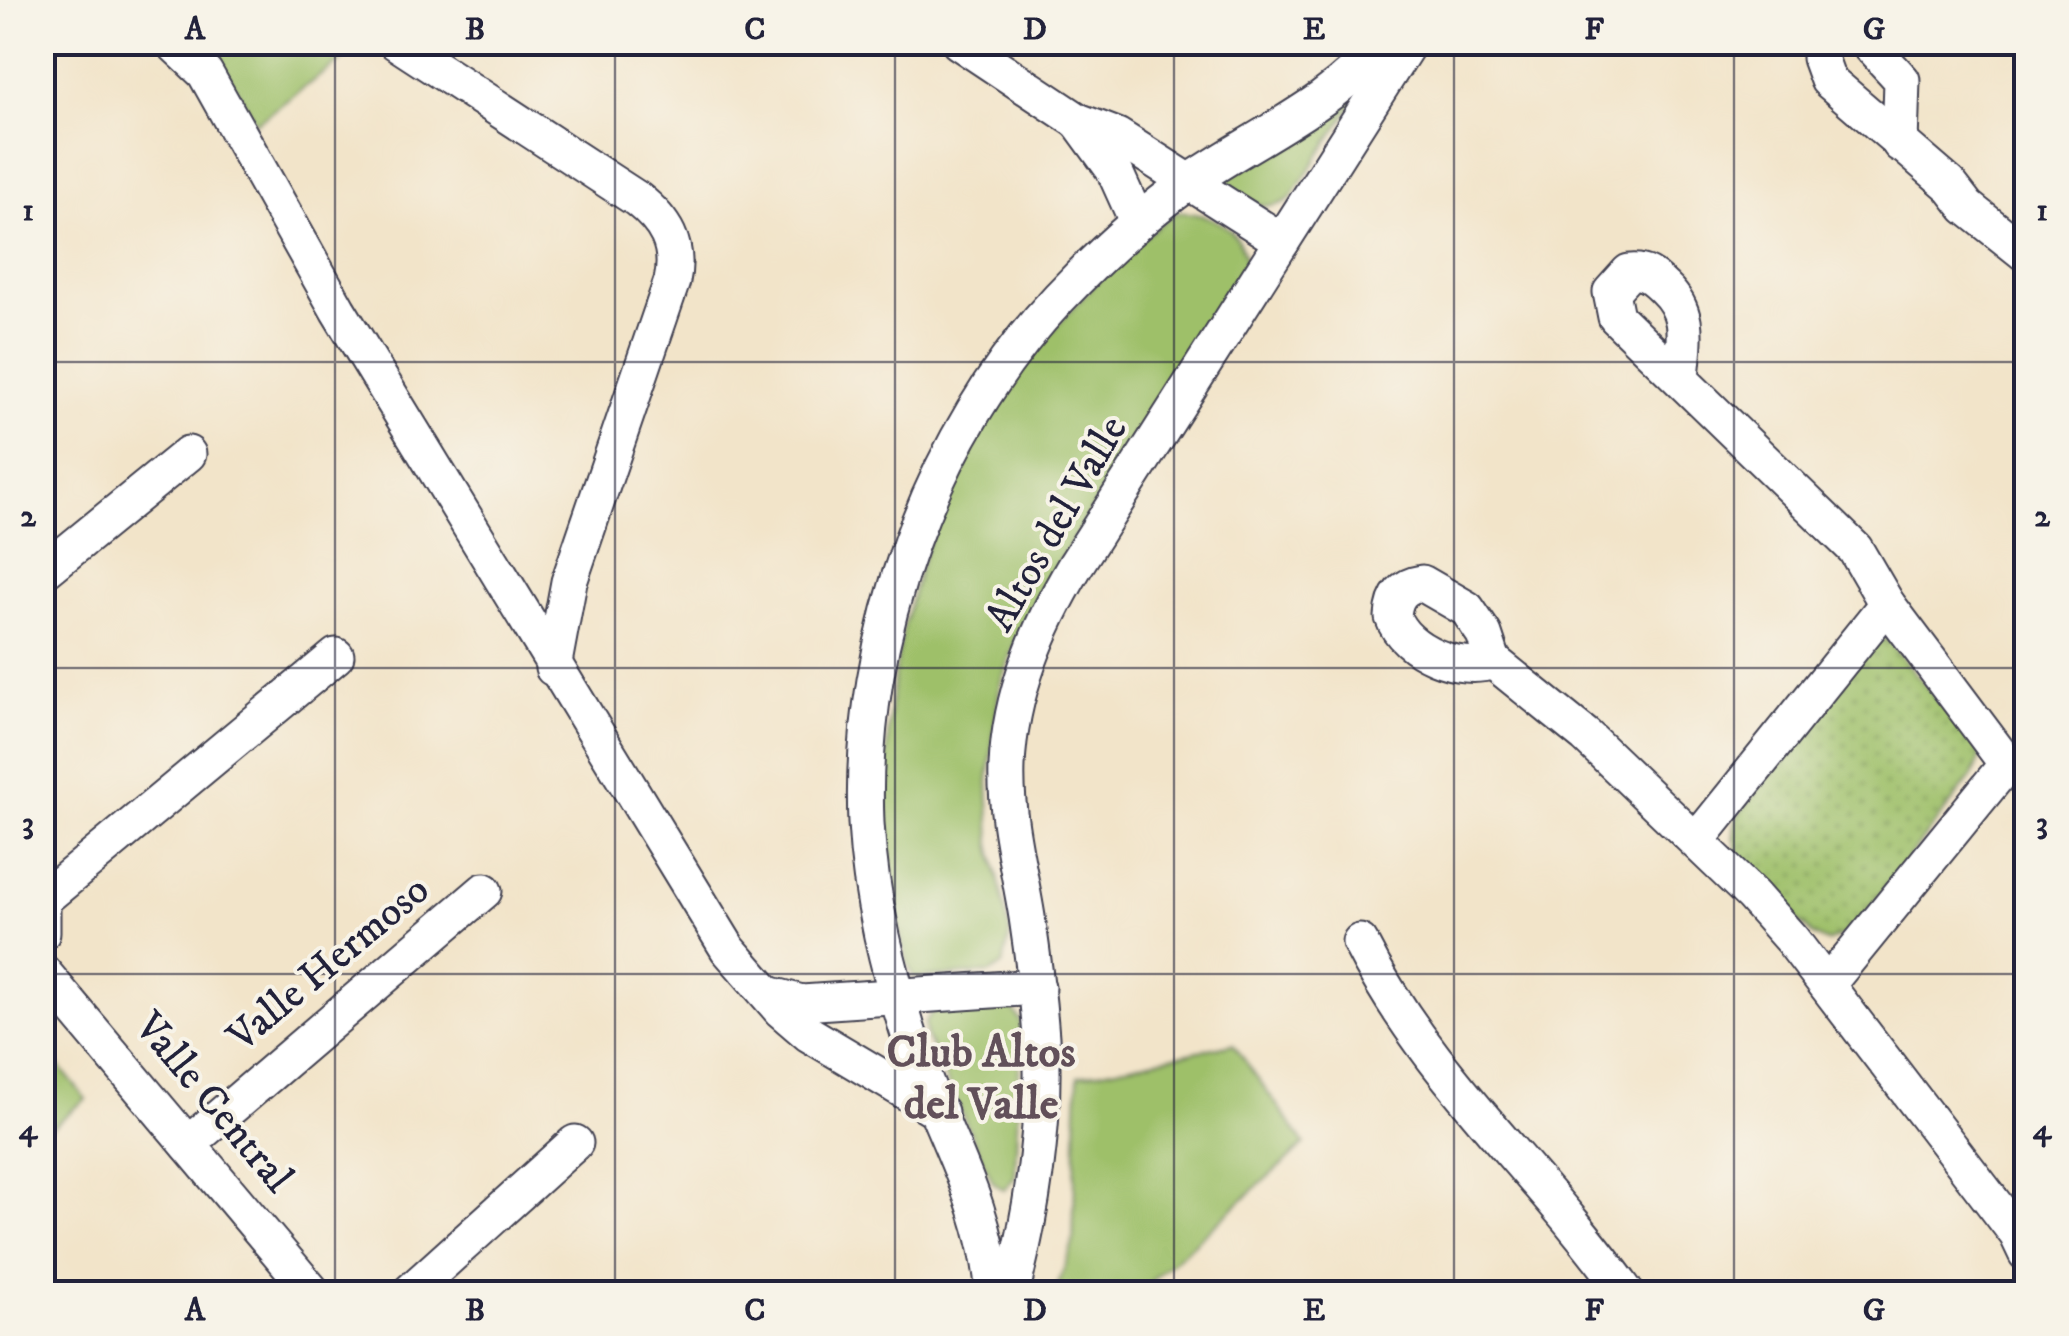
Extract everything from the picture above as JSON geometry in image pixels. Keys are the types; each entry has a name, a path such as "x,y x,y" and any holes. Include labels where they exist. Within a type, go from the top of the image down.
{"street":[{"path":"172,42 205,72 338,310 728,949 768,994 826,1046 940,1112"},
{"path":"396,42 637,199 670,236 676,266 672,281 566,597 553,668"},
{"path":"994,1294 978,1203 912,1047 884,950 866,822 869,730 901,576 953,450 1002,369 1057,300 1137,221 1190,181 1304,112 1384,42"},
{"name":"Altos del Valle","path":"1011,1294 1039,1134 1042,1072 1036,987 1008,800 1007,766 1022,680 1035,642 1067,579 1408,42"},
{"path":"1824,42 1820,58 1828,80 2026,254"},
{"path":"1867,42 1902,80 1900,144"},
{"path":"973,46 1078,121 1117,136 1282,241"},
{"path":"1078,121 1114,170 1137,221"},
{"path":"1681,379 1855,549 1887,604 2017,770 1828,986"},
{"path":"42,573 188,454"},
{"path":"516,606 537,589 566,597"},
{"path":"1698,839 1887,604"},
{"path":"42,932 42,901 336,656"},
{"path":"1494,661 1586,736 1698,839 1792,940 2023,1242"},
{"name":"Valle Hermoso","path":"188,1144 484,892"},
{"path":"1360,942 1425,1052 1554,1199 1627,1294"},
{"name":"Valle Central","path":"42,971 314,1294"},
{"path":"768,994 802,1003 1036,987"},
{"path":"408,1294 574,1143"}],"green space":[{"path":"199,43 363,44 256,123 222,64"},
{"path":"1353,92 1360,93 1291,198 1264,206 1247,200 1233,188 1228,180 1234,174 1297,137"},
{"path":"1177,212 1202,215 1222,224 1237,239 1246,262 1052,573 1016,639 1000,684 988,782 991,844 1010,933 1003,965 990,973 914,978 898,920 887,804 889,726 899,650 918,576 944,504 979,436 1022,371 1109,270"},
{"path":"1886,638 1982,753 1972,776 1852,931 1827,942 1813,935 1772,897 1747,867 1734,835 1736,818 1864,651"},
{"path":"1009,1003 1021,1022 1015,1176 1004,1190 993,1182 926,1036 925,1023 933,1010"},
{"path":"1233,1044 1305,1144 1138,1293 1055,1293 1073,1243 1078,1076"},
{"path":"42,1045 86,1099 43,1134 42,1134"}],"district":[{"name":"Club Altos del Valle","path":"981,1079"}]}
